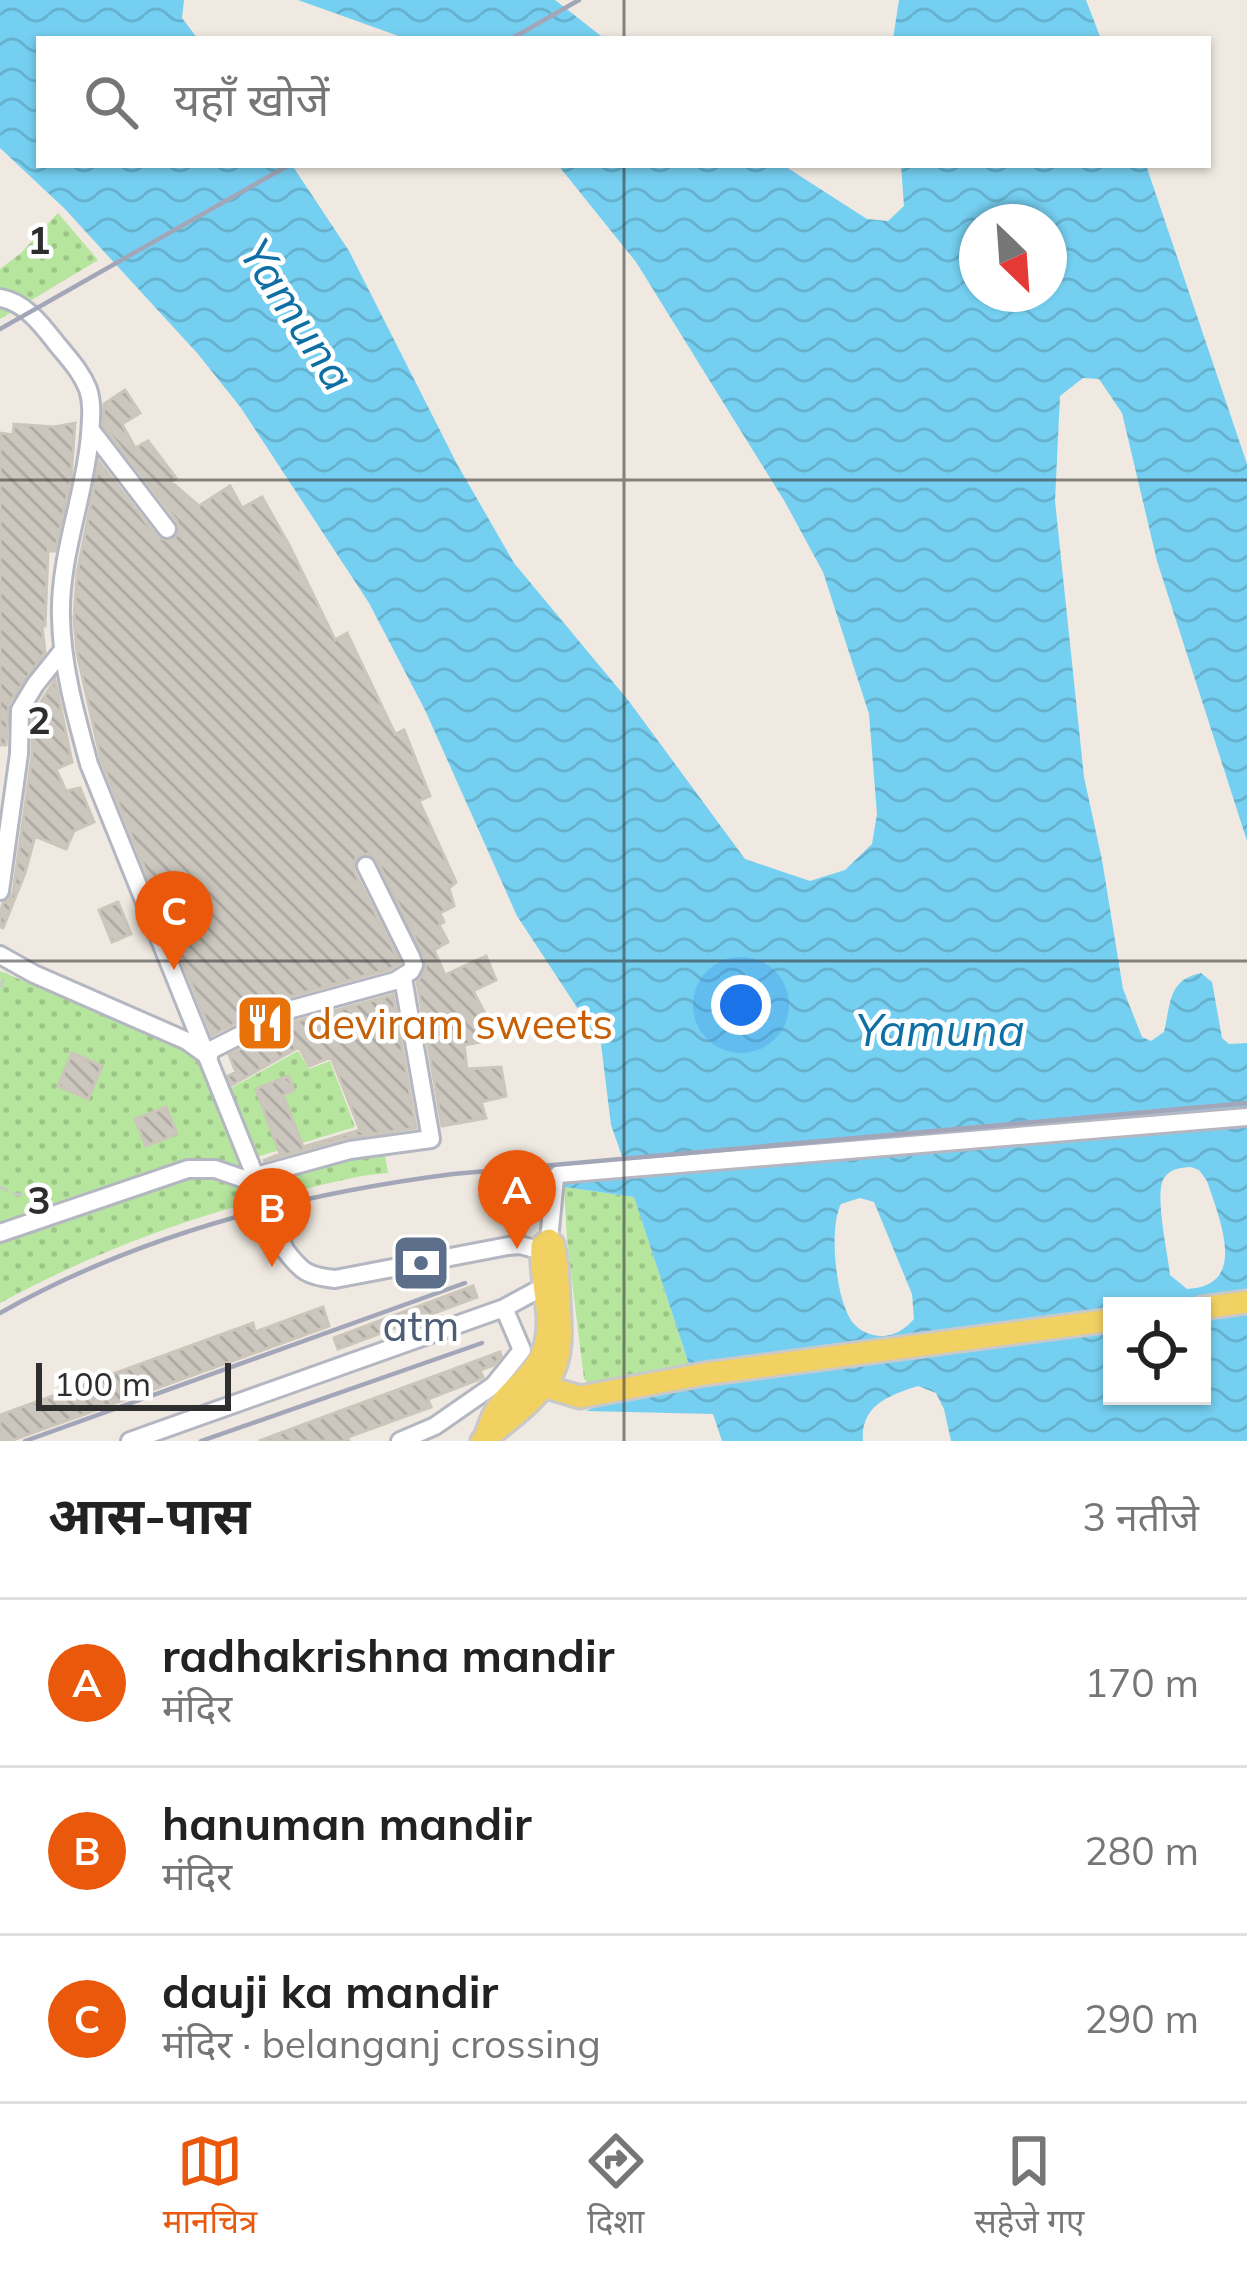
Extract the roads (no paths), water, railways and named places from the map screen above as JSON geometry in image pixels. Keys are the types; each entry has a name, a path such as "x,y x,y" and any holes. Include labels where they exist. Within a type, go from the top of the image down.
{"main road":[{"path":"483,1439 497,1408 536,1382 553,1316 559,1269 554,1244 545,1245 543,1287 553,1316"},
{"path":"1211,1307 1247,1302"},
{"path":"536,1382 580,1397 704,1374 1103,1321"}],"street":[{"path":"0,298 16,303 43,325 80,373 92,403 88,465 60,615 73,703 89,764 285,1250 310,1276 335,1279 508,1246 545,1245 559,1174 1247,1117"},
{"path":"91,430 166,529"},
{"path":"0,891 9,753 20,710 63,650"},
{"path":"208,1054 292,1009 403,978 411,971 414,965 366,866"},
{"path":"0,955 187,1040 208,1054"},
{"path":"0,1233 188,1169 214,1169 257,1180 350,1150 431,1139 403,978"},
{"path":"130,1441 504,1308 543,1287"},
{"path":"400,1441 435,1426 494,1385 522,1350 504,1308"}],"water":[{"name":"Yamuna","path":"0,0 184,0 182,18 196,36 36,36 36,168 294,168 349,251 457,464 514,563 628,700 745,859 810,881 845,870 872,844 877,814 869,714 823,572 785,502 636,262 560,168 788,168 867,219 888,221 904,206 901,168 1147,168 1247,464 1247,841 1157,561 1122,413 1099,379 1083,378 1060,396 1055,501 1084,777 1123,989 1142,1037 1151,1041 1164,1032 1177,987 1201,973 1212,982 1222,1038 1229,1044 1247,1043 1247,1441 951,1441 936,1393 918,1386 887,1398 871,1411 863,1441 722,1441 713,1414 586,1411 607,1402 696,1386 634,1197 564,1187 565,1179 629,1176 611,1125 601,1044 517,916 425,710 369,603 241,408 64,208 0,148","holes":["1176,1169 1199,1170 1219,1216 1224,1265 1206,1285 1187,1289 1170,1275 1161,1186","860,1198 874,1202 912,1294 914,1319 903,1329 881,1336 867,1333 848,1315 835,1248 841,1204"]},
{"path":"298,0 555,0 601,36 399,36"},
{"path":"899,0 1086,0 1100,36 893,36"}],"railway":[{"path":"516,36 579,0"},
{"path":"0,329 284,168"},
{"path":"0,1313 53,1285 163,1240 277,1206 394,1183 1247,1103"},
{"path":"25,1441 465,1283"},
{"path":"201,1441 482,1343"}],"place":[{"name":"dauji ka mandir","path":"174,970"},
{"name":"deviram sweets","path":"265,1023"},
{"name":"radhakrishna mandir","path":"517,1249"},
{"name":"atm","path":"421,1263"},
{"name":"hanuman mandir","path":"272,1267"}]}
